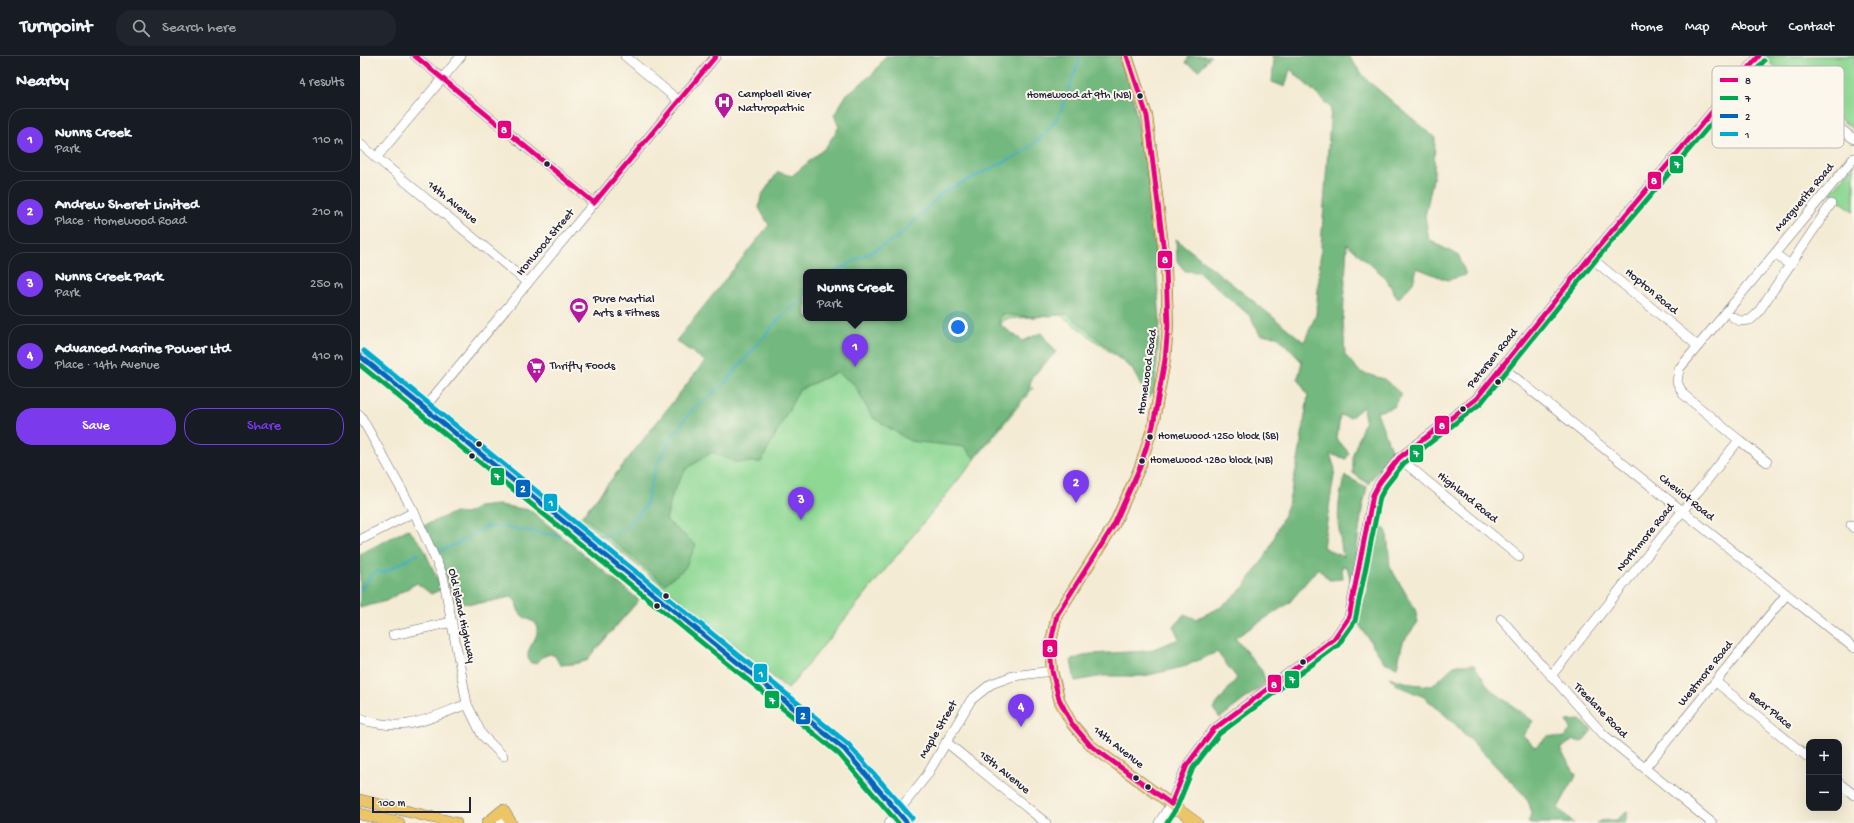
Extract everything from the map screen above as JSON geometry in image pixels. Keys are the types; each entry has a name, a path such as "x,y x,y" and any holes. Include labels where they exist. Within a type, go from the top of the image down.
{"main road":[{"name":"Homewood Road","path":"1052,671 1050,646 1057,615 1114,525 1140,468 1153,426 1165,360 1168,326 1165,261 1146,116 1127,56"},
{"name":"14th Avenue","path":"1052,671 1060,702 1072,724 1090,745 1197,823"},
{"path":"360,800 456,823"},
{"path":"487,823 503,810 511,823"},
{"path":"360,814 399,823"}],"street":[{"path":"415,56 594,203"},
{"path":"376,158 461,56"},
{"path":"625,56 679,101"},
{"name":"Ironwood Street","path":"424,408 716,56"},
{"name":"Petersen Road","path":"1159,823 1171,804 1187,766 1214,729 1334,639 1349,617 1373,495 1380,482 1399,458 1476,399 1590,257 1712,112"},
{"path":"1844,131 1854,139"},
{"name":"14th Avenue","path":"360,144 528,283"},
{"name":"Marguerite Road","path":"1698,346 1854,158"},
{"name":"Marguerite Road","path":"1734,317 1740,322 1750,320 1757,314 1832,204"},
{"path":"1775,254 1790,265"},
{"name":"Hopton Road","path":"1590,257 1698,346"},
{"path":"1698,346 1679,369 1677,382 1683,394 1766,462"},
{"path":"360,356 844,749 907,823"},
{"name":"Cheviot Road","path":"1502,367 1786,595 1853,645"},
{"name":"Old Island Highway","path":"360,415 414,512 443,576 467,704 482,735 503,756"},
{"name":"Northmore Road","path":"1551,676 1740,440"},
{"name":"Highland Road","path":"1399,458 1519,556"},
{"path":"360,540 414,512"},
{"name":"Westmore Road","path":"1645,768 1786,595"},
{"name":"Treelane Road","path":"1501,619 1604,735 1712,823"},
{"path":"393,635 452,622"},
{"name":"Maple Street","path":"889,823 927,775 971,700 991,684 1013,676 1052,671"},
{"name":"Bear Place","path":"1716,682 1806,756"},
{"path":"360,719 378,724 403,725 416,723 467,704"},
{"name":"15th Avenue","path":"946,742 1046,823"},
{"path":"1842,785 1854,795"},
{"path":"501,823 503,810"}],"green space":[{"path":"886,56 1120,56 1132,93 1151,193 1160,322 1155,390 1148,399 1131,367 1068,314 1033,317 1001,314 999,324 1023,341 1041,333 1056,352 1032,377 1028,391 974,458 965,447 910,441 872,417 855,385 837,372 799,390 761,462 735,462 712,452 686,469 673,492 666,520 696,545 685,568 665,584 583,516 705,361 676,341 769,225 759,208 761,196 778,172 792,176 826,147 839,127 834,115 847,94 873,74"},
{"path":"1189,56 1211,56 1199,70 1186,63"},
{"path":"1271,56 1348,56 1367,80 1435,138 1434,175 1425,216 1429,240 1459,256 1466,275 1447,280 1417,268 1413,283 1398,299 1385,277 1347,244 1343,319 1345,355 1360,372 1384,379 1401,394 1394,407 1377,412 1392,452 1368,484 1353,473 1353,454 1365,420 1363,407 1350,418 1340,415 1337,439 1349,453 1346,459 1330,454 1335,469 1323,547 1343,557 1338,517 1340,498 1345,476 1367,487 1362,509 1352,585 1347,567 1342,566 1343,579 1329,580 1318,568 1289,603 1235,638 1262,671 1266,683 1220,718 1213,709 1237,678 1217,652 1183,667 1144,676 1103,676 1075,681 1071,660 1090,654 1148,651 1179,639 1174,627 1184,614 1196,619 1221,607 1244,587 1268,552 1288,505 1298,461 1308,396 1298,378 1302,362 1277,336 1260,335 1250,316 1199,272 1185,271 1177,261 1176,239 1304,342 1316,315 1331,108 1290,69 1285,87 1272,82 1274,59"},
{"path":"1767,56 1854,56 1854,130 1844,122 1844,66 1774,66 1765,59"},
{"path":"1038,135 1150,382 1061,315 1005,319 983,349 1033,388 788,689 580,518 707,362 803,275 803,321 907,321 907,314"},
{"path":"1854,165 1854,212 1831,193"},
{"path":"498,505 530,510 639,600 586,661 560,665 555,656 550,654 542,657 536,663 531,663 528,652 536,637 536,623 520,613 516,601 511,597 472,604 458,602 453,599 441,561 423,526 453,513 466,514 478,507"},
{"path":"1375,517 1387,532 1390,567 1415,609 1418,622 1403,642 1397,667 1384,662 1356,620 1368,590 1368,551"},
{"path":"408,529 422,545 442,589 431,594 417,583 386,601 360,608 360,554"},
{"path":"1455,665 1474,665 1490,689 1533,721 1523,735 1535,747 1548,736 1564,738 1571,729 1567,721 1580,720 1592,730 1582,742 1573,740 1560,749 1576,775 1558,808 1574,823 1528,823 1530,809 1524,795 1452,721 1424,697 1398,686 1389,677 1411,684 1432,686"},
{"path":"1628,811 1625,823 1596,823 1603,820 1616,820"}],"waterway":[{"path":"840,269 900,236 943,192 1023,153 1044,135 1059,115 1081,56"},
{"path":"589,535 607,536 624,530 645,507 656,466 673,435 693,409 724,384 779,319 803,298"},
{"path":"438,552 461,542 485,527 503,527 560,536"},
{"path":"360,591 372,574 378,571 383,573 418,554"}],"transit line":[{"name":"8","path":"415,56 594,203"},
{"name":"8","path":"594,203 716,56"},
{"name":"8","path":"1127,56 1147,116 1166,268 1168,326 1165,360 1153,426 1140,467 1114,525 1057,615 1050,646 1052,671 1059,699 1072,724 1090,745 1171,804"},
{"name":"8","path":"1751,66 1759,56"},
{"name":"7","path":"1760,66 1764,61"},
{"name":"8","path":"1171,804 1187,765 1214,729 1334,639 1349,617 1373,495 1380,482 1399,458 1476,399 1590,257 1712,112"},
{"name":"7","path":"1167,823 1177,807 1193,768 1219,734 1338,645 1355,621 1380,497 1386,486 1404,463 1481,403 1595,261 1712,123"},
{"name":"1","path":"364,351 848,744 912,818"},
{"name":"2","path":"360,356 844,749 907,823"},
{"name":"7","path":"360,365 839,754 898,823"}],"place":[{"name":"Homewood at 9th (NB)","path":"1140,96"},
{"name":"Campbell River Naturopathic","path":"724,119"},
{"name":"Pure Martial Arts & Fitness","path":"579,324"},
{"name":"Nunns Creek","path":"855,367"},
{"name":"Thrifty Foods","path":"536,384"},
{"name":"Homewood 1250 block (SB)","path":"1150,437"},
{"name":"Homewood 1280 block (NB)","path":"1142,461"},
{"name":"Andrew Sheret Limited","path":"1076,503"},
{"name":"Nunns Creek Park","path":"801,520"},
{"name":"Advanced Marine Power Ltd","path":"1021,727"}]}
